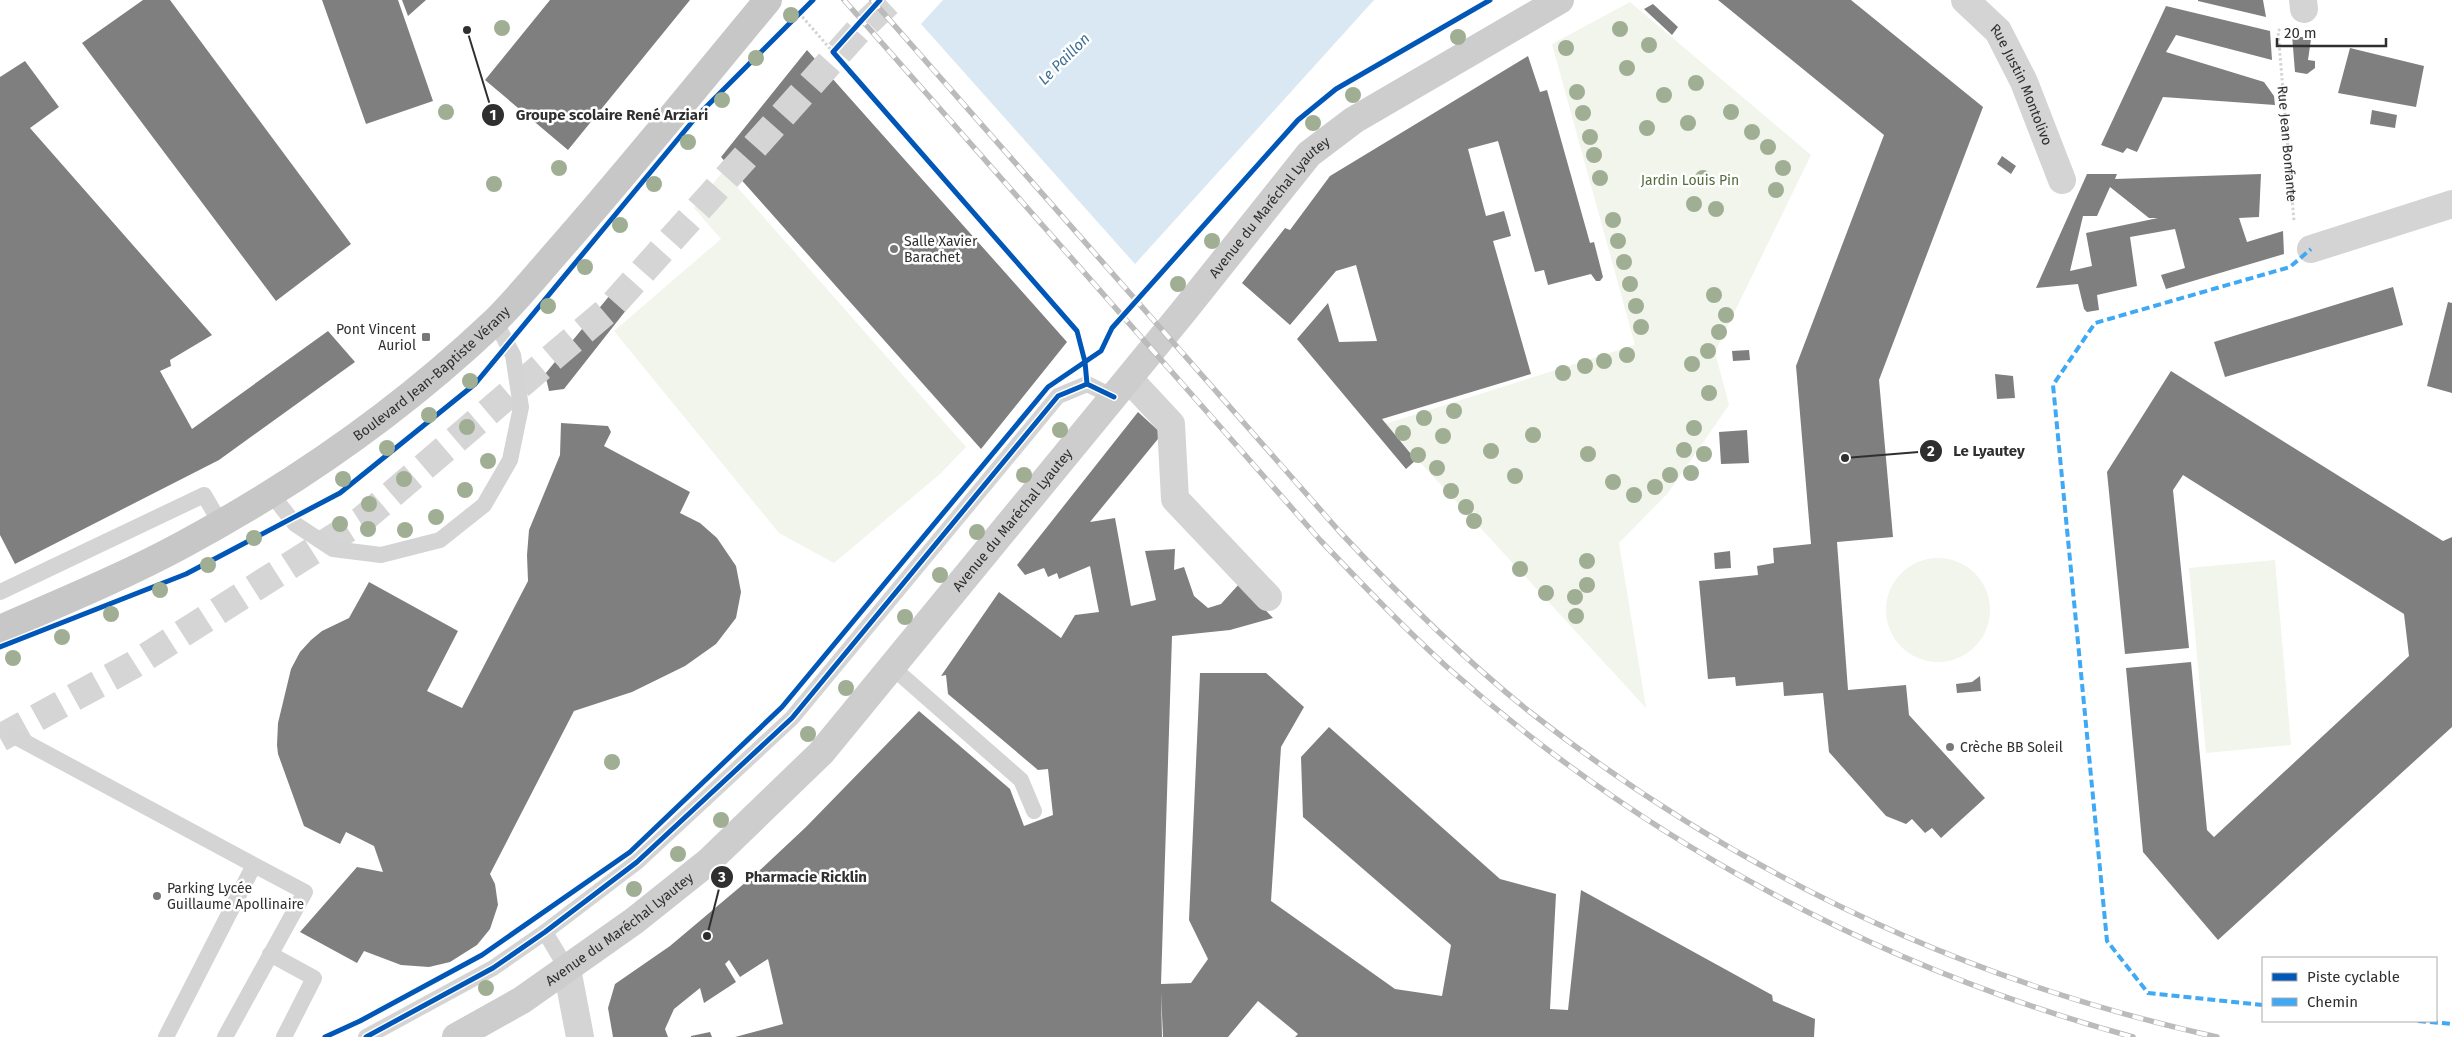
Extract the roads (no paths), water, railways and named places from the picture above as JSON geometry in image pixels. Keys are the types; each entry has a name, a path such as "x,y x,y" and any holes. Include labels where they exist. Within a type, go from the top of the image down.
{"main road":[{"name":"Boulevard Jean-Baptiste Vérany","path":"0,629 89,591 182,546 221,524 272,494 356,438 398,404 495,321 594,210 768,0"},
{"name":"Avenue du Maréchal Lyautey","path":"456,1037 501,1012 567,969 634,920 708,862 821,752 1122,388 1310,154 1354,120 1560,0"}],"street":[{"name":"Rue Justin Montolivo","path":"1965,0 1998,31 2024,82 2062,180"},
{"path":"2311,249 2452,204"},
{"path":"1122,388 1170,424 1175,499 1268,597"},
{"path":"567,969 580,1037"}],"lane":[{"path":"272,494 295,524 333,549 381,556 440,540 484,505 510,460 521,407 513,355 495,321"},
{"path":"366,1037 493,968 545,932 637,862 792,718 1058,396 1087,384 1122,388"},
{"path":"0,592 204,495 221,524"},
{"path":"892,667 1021,780 1034,810"},
{"path":"14,736 305,892 224,1037"},
{"path":"166,1037 254,865"},
{"path":"545,932 567,969"},
{"path":"270,954 314,978 284,1036"}],"water":[{"name":"Le Paillon","path":"943,0 1374,0 1135,264 921,24"}],"tunnel":[{"path":"0,738 133,665 363,519 610,308 859,30 891,0"}],"railway":[{"path":"844,0 1320,540 1447,667 1523,730 1602,789 1684,843 1769,892 1857,936 1947,975 2039,1008 2133,1037"},
{"path":"872,0 1339,531 1431,625 1479,670 1530,712 1608,770 1688,822 1770,870 1855,914 1942,952 2032,985 2123,1014 2217,1037"}],"place":[{"name":"Groupe scolaire René Arziari","path":"467,30"},
{"name":"Salle Xavier Barachet","path":"894,249"},
{"name":"Pont Vincent Auriol","path":"426,337"},
{"name":"Le Lyautey","path":"1845,458"},
{"name":"Crèche BB Soleil","path":"1950,747"},
{"name":"Parking Lycée Guillaume Apollinaire","path":"157,896"},
{"name":"Pharmacie Ricklin","path":"707,936"}],"park label":[{"name":"Jardin Louis Pin","path":"1690,180"}]}
